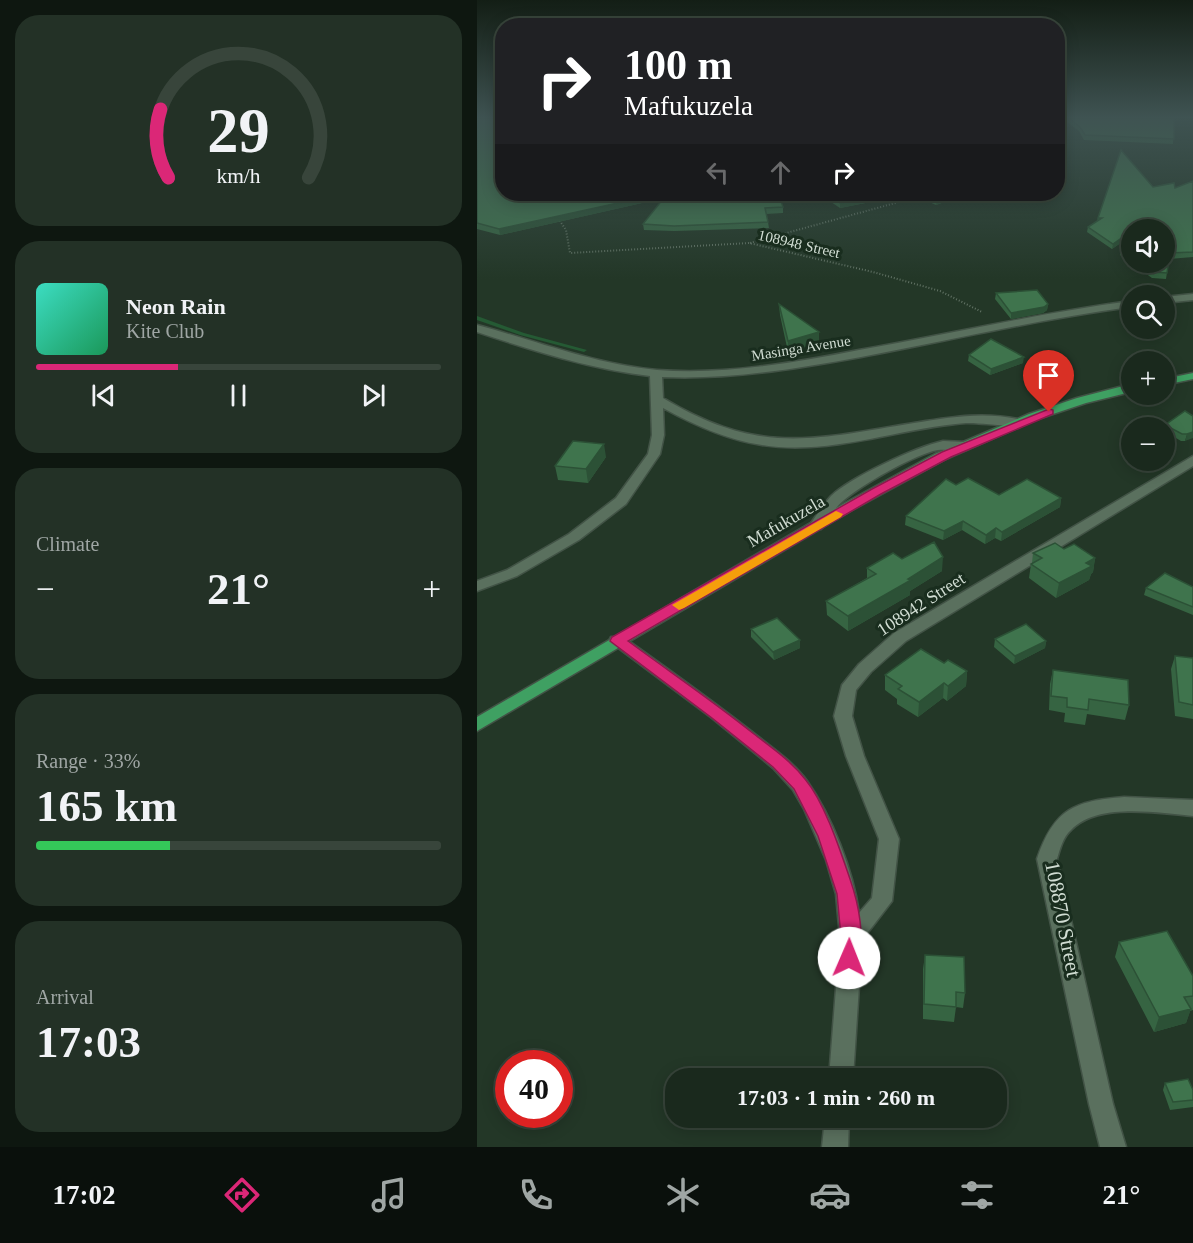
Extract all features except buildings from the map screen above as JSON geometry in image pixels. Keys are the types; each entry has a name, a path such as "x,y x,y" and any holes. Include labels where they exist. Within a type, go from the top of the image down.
{"main road":[{"path":"1175,380 1193,376"},
{"path":"966,446 1018,423 1065,406 1121,391"},
{"name":"Mafukuzela","path":"477,725 816,526"}],"street":[{"path":"1175,299 1193,297"},
{"name":"Masinga Avenue","path":"477,328 599,364 657,373 743,372 808,363 1007,324 1121,306"},
{"path":"477,586 512,573 574,537 621,501 654,454 658,435 657,373"},
{"path":"656,399 699,422 741,436 775,443 840,438 963,418 989,417 1018,423"},
{"path":"816,526 837,498 880,471 928,448 943,445 966,446"},
{"name":"108942 Street","path":"851,937 882,901 889,839 855,756 843,717 848,689 865,668 900,637 1193,460"},
{"path":"617,641 718,714 779,762 800,785 813,808 836,860 846,894 851,937 842,1068"},
{"name":"108870 Street","path":"1113,1147 1101,1104 1047,859 1064,823 1087,809 1133,804 1193,808"},
{"path":"834,1147 836,1128"}],"path":[{"path":"659,201 668,203"},
{"path":"749,243 902,201"},
{"name":"108948 Street","path":"552,210 566,230 570,253 749,243 873,272 940,291 1007,324"}],"waterway":[{"path":"477,318 522,334 584,350"}],"slow traffic":[{"path":"679,605 836,514"}],"route":[{"path":"849,958 851,937 846,894 827,836 800,785 779,762 718,714 617,641 877,492 947,455 1018,423 1049,412"}]}
